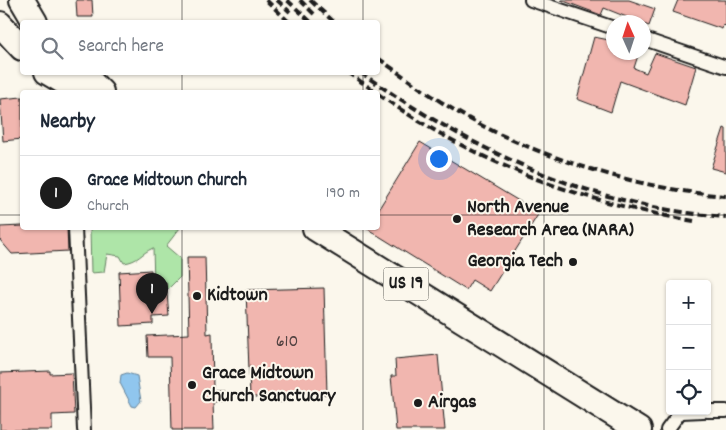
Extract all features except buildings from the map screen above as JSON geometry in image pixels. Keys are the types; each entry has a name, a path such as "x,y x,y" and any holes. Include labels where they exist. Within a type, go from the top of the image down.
{"highway":[{"path":"22,0 34,20"},
{"path":"0,24 20,46"},
{"path":"0,46 20,58"},
{"path":"52,75 77,90"},
{"path":"84,75 99,90"},
{"name":"US 19","path":"318,230 639,430"}],"street":[{"path":"531,0 606,25"},
{"path":"651,41 726,67"},
{"path":"75,230 84,430"},
{"path":"711,411 726,410"},
{"path":"667,430 679,415"}],"green space":[{"path":"90,230 178,230 166,246 180,258 180,277 166,291 166,282 154,283 153,248 136,259 124,263 120,256 107,254 104,272 91,273"}],"water":[{"path":"127,373 137,376 141,401 136,407 132,406 120,383 121,375"}],"railway":[{"path":"266,0 287,20"},
{"path":"277,0 290,12"},
{"path":"287,0 309,20"},
{"path":"300,0 314,14"},
{"path":"310,0 332,20"},
{"path":"380,59 459,113 488,129 554,157 659,187 726,196"},
{"path":"351,75 373,90"},
{"path":"364,75 445,126 489,150 534,170 580,187 627,201 676,211 726,217"},
{"path":"380,95 452,140 529,176 609,202 651,213 694,221"}],"place":[{"name":"North Avenue Research Area (NARA)","path":"457,219"},
{"name":"Georgia Tech","path":"573,262"},
{"name":"Kidtown","path":"197,296"},
{"name":"Grace Midtown Church","path":"152,314"},
{"name":"Grace Midtown Church Sanctuary","path":"192,385"},
{"name":"Airgas","path":"418,403"}]}
